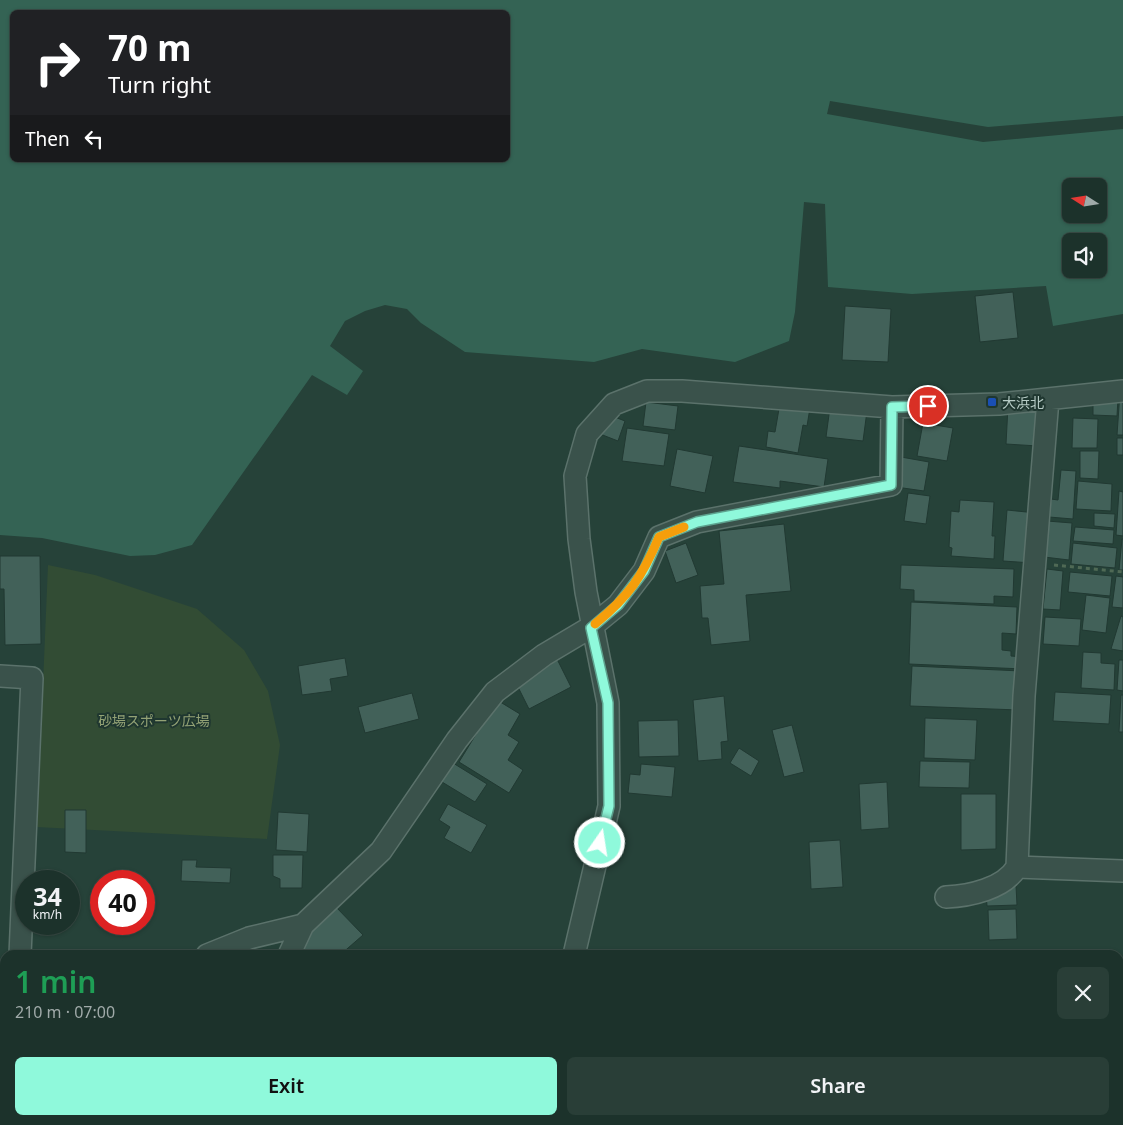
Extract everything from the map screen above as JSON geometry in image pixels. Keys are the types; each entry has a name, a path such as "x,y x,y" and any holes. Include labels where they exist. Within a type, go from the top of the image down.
{"street":[{"path":"575,950 609,806 608,703 591,628 579,539 575,476 587,434 614,404 646,391 682,391 892,407 999,404 1123,391"},
{"path":"946,898 969,896 1011,876 1017,867 1024,696 1048,399"},
{"path":"291,950 303,925 381,851 457,740 495,692 544,655 591,628 618,605 644,571 659,537 697,522 891,485 892,407"},
{"path":"0,676 32,678 20,950"},
{"path":"1017,867 1123,872"},
{"path":"219,950 249,938 303,925"}],"path":[{"path":"1036,563 1123,572"}],"green space":[{"name":"砂場スポーツ広場","path":"48,565 95,575 197,609 244,650 268,691 280,745 267,839 37,827"}],"shaded area":[{"path":"0,0 1123,0 1123,116 988,127 830,101 827,114 983,142 1123,129 1123,314 1053,326 1046,286 912,294 828,287 825,204 804,202 795,312 789,341 735,362 642,349 594,362 465,352 421,323 407,309 385,305 365,311 345,321 330,346 363,371 347,395 312,375 192,545 155,555 130,556 42,538 0,535"}],"building":[{"path":"1013,292 1018,338 980,342 975,296"},
{"path":"845,306 891,309 888,362 842,360"},
{"path":"1120,392 1123,392 1123,435 1117,435"},
{"path":"1093,397 1118,398 1117,416 1093,415"},
{"path":"646,402 678,406 675,430 643,426"},
{"path":"780,403 810,408 807,426 803,425 798,453 766,447 768,431 775,432"},
{"path":"1008,406 1040,408 1038,446 1006,444"},
{"path":"830,407 867,411 863,441 826,437"},
{"path":"607,414 625,421 618,441 600,434"},
{"path":"1073,418 1098,419 1097,448 1072,448"},
{"path":"923,423 953,428 947,461 917,456"},
{"path":"627,428 669,434 664,466 622,461"},
{"path":"1117,438 1123,438 1123,455 1117,455"},
{"path":"739,446 828,459 824,487 780,481 780,488 733,482"},
{"path":"677,449 713,456 705,493 670,486"},
{"path":"1080,451 1099,451 1098,479 1080,478"},
{"path":"901,457 929,462 924,491 896,487"},
{"path":"1061,470 1076,471 1073,519 1049,517 1051,499 1058,500"},
{"path":"1078,481 1112,484 1111,511 1076,509"},
{"path":"1119,491 1123,492 1123,536 1116,535"},
{"path":"908,493 930,496 926,524 904,521"},
{"path":"960,500 994,502 992,536 995,536 994,559 951,556 952,548 949,547 951,511 959,512"},
{"path":"1007,510 1036,513 1032,563 1003,561"},
{"path":"1094,513 1115,514 1114,528 1094,526"},
{"path":"1047,521 1072,523 1069,560 1044,557"},
{"path":"784,524 791,591 746,595 750,641 711,645 708,618 702,618 700,586 724,584 719,531"},
{"path":"1075,527 1114,530 1113,544 1073,541"},
{"path":"1122,539 1123,570 1119,570"},
{"path":"686,543 698,575 676,583 665,551"},
{"path":"1073,543 1117,548 1115,568 1071,564"},
{"path":"0,556 40,556 41,644 5,645 4,589 0,589"},
{"path":"901,565 1014,569 1013,597 994,596 994,604 914,601 914,590 900,589"},
{"path":"1047,569 1063,571 1060,610 1043,609"},
{"path":"1070,572 1112,576 1110,596 1068,592"},
{"path":"1116,576 1123,577 1123,608 1112,607"},
{"path":"1086,595 1110,598 1106,633 1082,630"},
{"path":"911,602 1017,607 1016,634 1002,633 1002,650 1011,651 1011,656 1023,657 1023,669 909,664"},
{"path":"1121,616 1123,617 1123,651 1111,649"},
{"path":"1045,617 1081,619 1079,646 1043,644"},
{"path":"1083,652 1101,653 1101,663 1115,664 1114,690 1081,688"},
{"path":"556,657 571,687 529,709 514,679"},
{"path":"345,658 348,676 330,679 332,691 302,695 298,666"},
{"path":"1119,660 1123,660 1123,691 1117,690"},
{"path":"912,666 1021,671 1019,710 910,706"},
{"path":"1055,692 1111,695 1109,724 1053,721"},
{"path":"412,693 419,719 365,733 358,707"},
{"path":"1121,695 1123,695 1123,732 1119,732"},
{"path":"724,696 728,741 721,742 722,759 698,761 693,700"},
{"path":"497,700 520,714 508,735 519,742 508,760 523,770 509,793 459,762"},
{"path":"925,718 977,720 975,760 924,758"},
{"path":"678,720 679,756 639,757 638,721"},
{"path":"792,725 804,772 784,777 772,730"},
{"path":"739,748 759,761 751,776 730,763"},
{"path":"920,761 970,762 969,788 919,787"},
{"path":"453,763 487,784 475,802 442,782"},
{"path":"641,764 675,767 672,797 628,793 630,774 640,775"},
{"path":"887,782 889,828 861,830 859,784"},
{"path":"961,794 996,794 996,849 961,850"},
{"path":"448,804 487,825 471,853 444,838 450,827 439,820"},
{"path":"65,810 86,810 86,853 65,852"},
{"path":"278,812 309,814 307,852 276,850"},
{"path":"840,840 843,887 811,889 809,842"},
{"path":"273,855 303,855 302,888 280,888 280,879 273,876"},
{"path":"182,860 197,860 196,867 231,868 230,883 181,881"},
{"path":"996,886 1016,886 1017,905 987,906 986,893"},
{"path":"336,907 363,935 346,950 295,950 307,932"},
{"path":"1016,909 1017,939 989,940 988,910"}],"slow traffic":[{"path":"595,624 618,605 644,571 659,537 684,527"}],"place":[{"name":"大浜北","path":"992,402"}],"route":[{"path":"600,843 609,806 608,703 591,628 618,605 644,571 659,537 697,522 891,485 892,407 928,406"}]}
